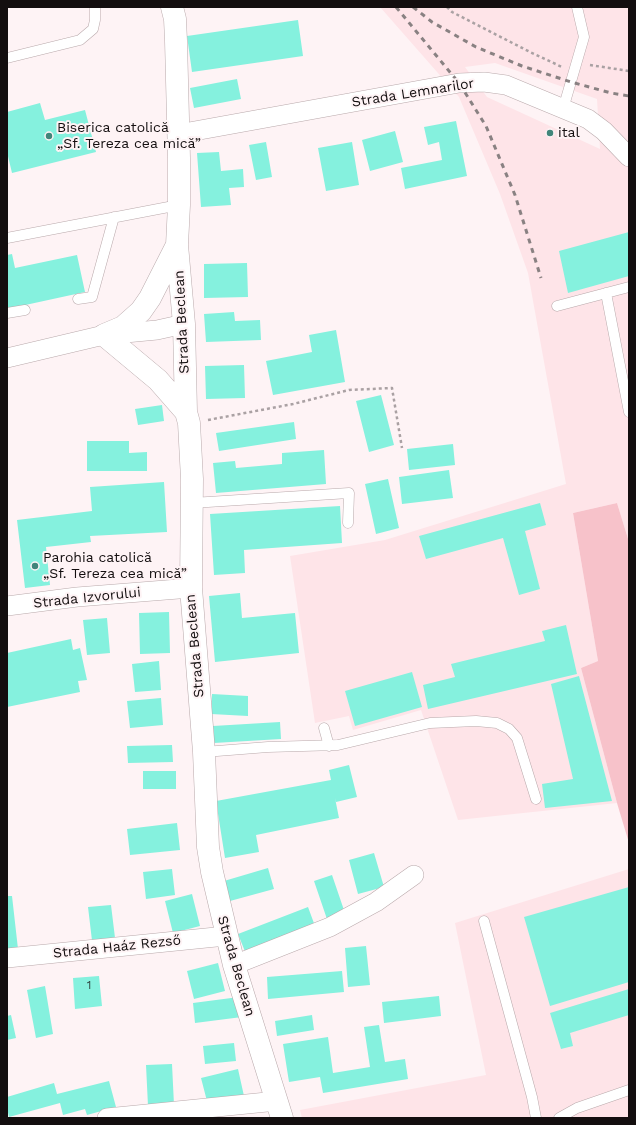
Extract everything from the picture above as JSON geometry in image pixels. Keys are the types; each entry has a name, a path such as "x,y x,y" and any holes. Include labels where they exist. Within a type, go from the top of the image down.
{"main road":[{"name":"Strada Beclean","path":"175,11 179,205 177,245 184,324 187,418 192,479 191,588 204,752 208,847 226,936 280,1110"},
{"path":"177,245 153,292 140,311 123,327 104,335 158,380 187,418"}],"street":[{"name":"Strada Lemnarilor","path":"178,134 459,82 484,82 506,85 588,119 604,131 629,157"},
{"path":"7,358 104,335 157,330 184,324"},
{"name":"Strada Izvorului","path":"7,606 77,597 191,588"},
{"path":"234,965 330,927 376,902 414,875"},
{"name":"Strada Haáz Rezső","path":"7,958 226,936"},
{"path":"107,1118 280,1110"}],"lane":[{"path":"7,58 80,40 93,29 95,7"},
{"path":"563,109 584,37 577,7"},
{"path":"7,238 179,205"},
{"path":"78,299 92,297 114,217"},
{"path":"557,306 629,287"},
{"path":"606,293 629,412"},
{"path":"7,313 25,310"},
{"path":"192,503 349,493 348,523"},
{"path":"204,752 268,747 338,746 430,723 476,721 497,723 509,729 517,738 536,799"},
{"path":"324,728 329,746"},
{"path":"484,921 532,1097 536,1118"},
{"path":"559,1118 577,1108 629,1090"}],"path":[{"path":"447,7 452,12 523,48 575,67 629,71"},
{"path":"187,418 293,404 349,390 392,388 402,448"}],"shaded area":[{"path":"380,7 629,7 629,542 617,503 573,513 598,661 581,668 617,803 458,820 421,710 353,730 349,716 315,723 290,556 385,540 566,484 528,273 500,194 459,97","holes":["495,63 597,99 600,149 487,97 465,67"]},
{"path":"617,503 629,542 629,843 581,668 598,661 573,513"},
{"path":"629,869 629,1118 302,1118 300,1110 486,1075 455,923"}],"building":[{"path":"298,20 303,56 192,72 187,36"},
{"path":"237,79 241,99 194,108 190,88"},
{"name":"Biserica catolică „Sf. Tereza cea mică”","path":"40,103 45,120 85,110 96,152 12,173 7,152 7,112"},
{"path":"456,121 467,176 405,189 401,168 442,160 439,142 428,145 424,127"},
{"path":"395,131 403,162 370,171 362,140"},
{"path":"266,142 272,177 256,180 249,145"},
{"path":"352,142 359,185 326,191 318,148"},
{"path":"219,152 221,171 243,169 244,187 229,188 231,205 201,207 197,153"},
{"path":"629,232 629,276 568,293 559,251"},
{"path":"12,254 15,268 77,255 85,292 7,309 7,255"},
{"path":"247,263 248,297 204,298 204,264"},
{"path":"234,312 235,321 260,320 261,340 206,342 204,314"},
{"path":"336,330 345,382 273,395 266,361 312,352 309,335"},
{"path":"244,365 245,398 206,399 205,366"},
{"path":"381,395 394,445 369,452 356,401"},
{"path":"162,405 164,421 138,425 135,409"},
{"path":"294,422 296,439 219,451 216,433"},
{"path":"87,441 129,441 129,453 147,452 147,471 87,471"},
{"path":"453,444 455,465 409,470 407,449"},
{"path":"324,450 326,484 216,493 213,463 235,461 236,468 282,464 282,453"},
{"path":"449,470 453,498 402,504 399,477"},
{"path":"388,479 399,528 376,534 365,484"},
{"path":"164,482 167,532 90,536 91,542 46,547 50,585 25,588 17,520 92,511 90,487"},
{"path":"540,503 546,525 525,531 540,589 519,595 503,538 426,559 419,536"},
{"path":"340,506 342,543 244,550 245,573 214,575 210,514"},
{"path":"240,593 242,618 295,613 299,653 215,662 209,596"},
{"path":"169,612 170,653 140,654 139,613"},
{"path":"107,618 110,653 87,655 83,620"},
{"path":"566,625 577,674 428,709 423,685 455,677 451,664 545,641 542,631"},
{"path":"71,639 73,650 80,648 87,680 78,681 80,692 7,707 7,653"},
{"path":"159,661 161,690 135,692 132,664"},
{"path":"412,672 422,707 355,726 345,691"},
{"path":"579,676 612,801 545,808 542,784 573,779 551,684"},
{"path":"212,694 248,696 248,716 211,714"},
{"path":"161,698 163,725 130,728 127,701"},
{"path":"280,722 281,739 214,743 213,726"},
{"path":"172,745 173,762 128,763 127,746"},
{"path":"349,765 357,797 336,802 335,798 339,818 256,835 259,852 225,858 216,801 331,780 329,770"},
{"path":"143,771 176,771 176,789 143,789"},
{"path":"177,823 180,850 130,855 127,829"},
{"path":"374,853 384,887 358,894 349,860"},
{"path":"268,868 274,889 230,901 224,881"},
{"path":"172,869 175,895 146,899 143,872"},
{"path":"332,875 346,916 328,922 314,881"},
{"path":"629,887 629,982 550,1006 524,917"},
{"path":"192,894 200,926 173,933 165,901"},
{"path":"7,896 12,896 18,949 7,950"},
{"path":"111,905 116,946 93,949 88,907"},
{"path":"308,907 315,926 246,954 238,934"},
{"path":"366,946 370,985 348,987 345,948"},
{"path":"218,963 225,991 194,999 187,971"},
{"path":"342,971 344,992 268,999 267,977"},
{"path":"99,976 102,1006 75,1009 73,978"},
{"path":"45,986 53,1034 36,1038 27,990"},
{"path":"629,989 629,1015 570,1033 573,1046 561,1049 550,1013"},
{"path":"439,996 441,1016 384,1023 382,1002"},
{"path":"239,997 242,1017 195,1023 193,1003"},
{"path":"11,1015 16,1038 7,1040 7,1016"},
{"path":"312,1015 314,1030 277,1036 275,1021"},
{"path":"379,1025 385,1062 405,1059 408,1079 323,1093 320,1077 289,1082 283,1044 328,1037 333,1073 370,1067 364,1027"},
{"path":"234,1043 236,1061 205,1064 203,1046"},
{"path":"172,1064 174,1105 148,1106 146,1065"},
{"path":"238,1069 244,1096 208,1105 201,1078"},
{"path":"109,1081 116,1107 87,1115 85,1109 63,1115 60,1103 9,1117 7,1097 54,1083 57,1094"}],"railway":[{"path":"396,7 459,83 486,126 515,195 541,278"},
{"path":"413,7 432,22 476,47 522,66 571,82 611,93 629,96"}],"place":[{"name":"ital","path":"550,133"},
{"name":"Biserica catolică „Sf. Tereza cea mică”","path":"49,136"},
{"name":"Parohia catolică „Sf. Tereza cea mică”","path":"35,566"}]}
